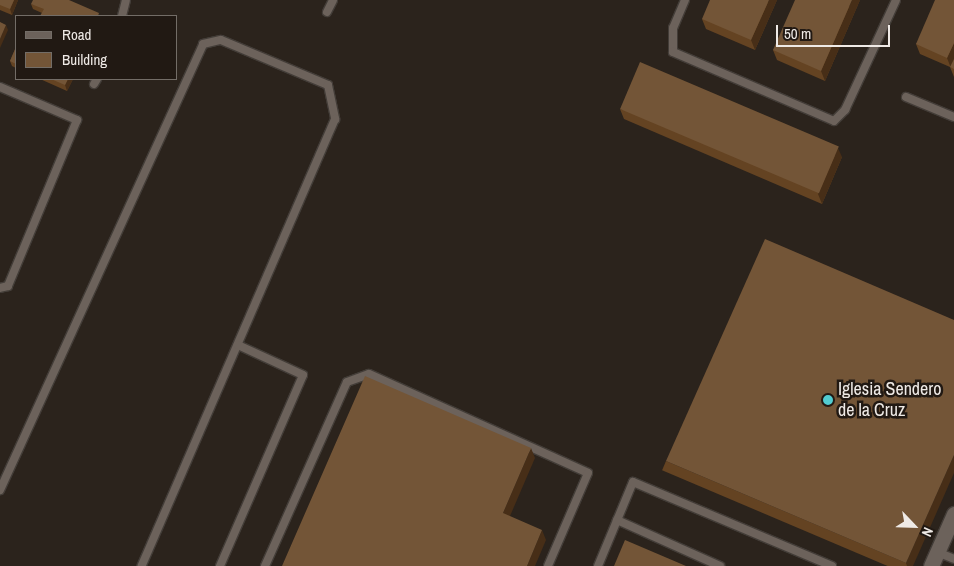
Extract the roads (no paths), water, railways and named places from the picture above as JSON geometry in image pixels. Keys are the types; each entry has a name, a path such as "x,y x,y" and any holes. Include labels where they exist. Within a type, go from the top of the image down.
{"street":[{"path":"934,559 954,514"}],"lane":[{"path":"122,15 126,0"},
{"path":"327,12 333,0"},
{"path":"685,0 673,28 673,52 834,121 845,110 896,0"},
{"path":"0,490 202,44 221,40 328,85 335,119 142,566"},
{"path":"0,87 77,120 8,286 0,288"},
{"path":"906,96 954,117"},
{"path":"220,566 303,375 238,345"},
{"path":"265,566 346,382 369,374 588,473 548,566"},
{"path":"598,566 633,482 832,566"},
{"path":"617,520 720,566"},
{"path":"934,559 954,559"}],"place":[{"name":"Iglesia Sendero de la Cruz","path":"828,400"}]}
